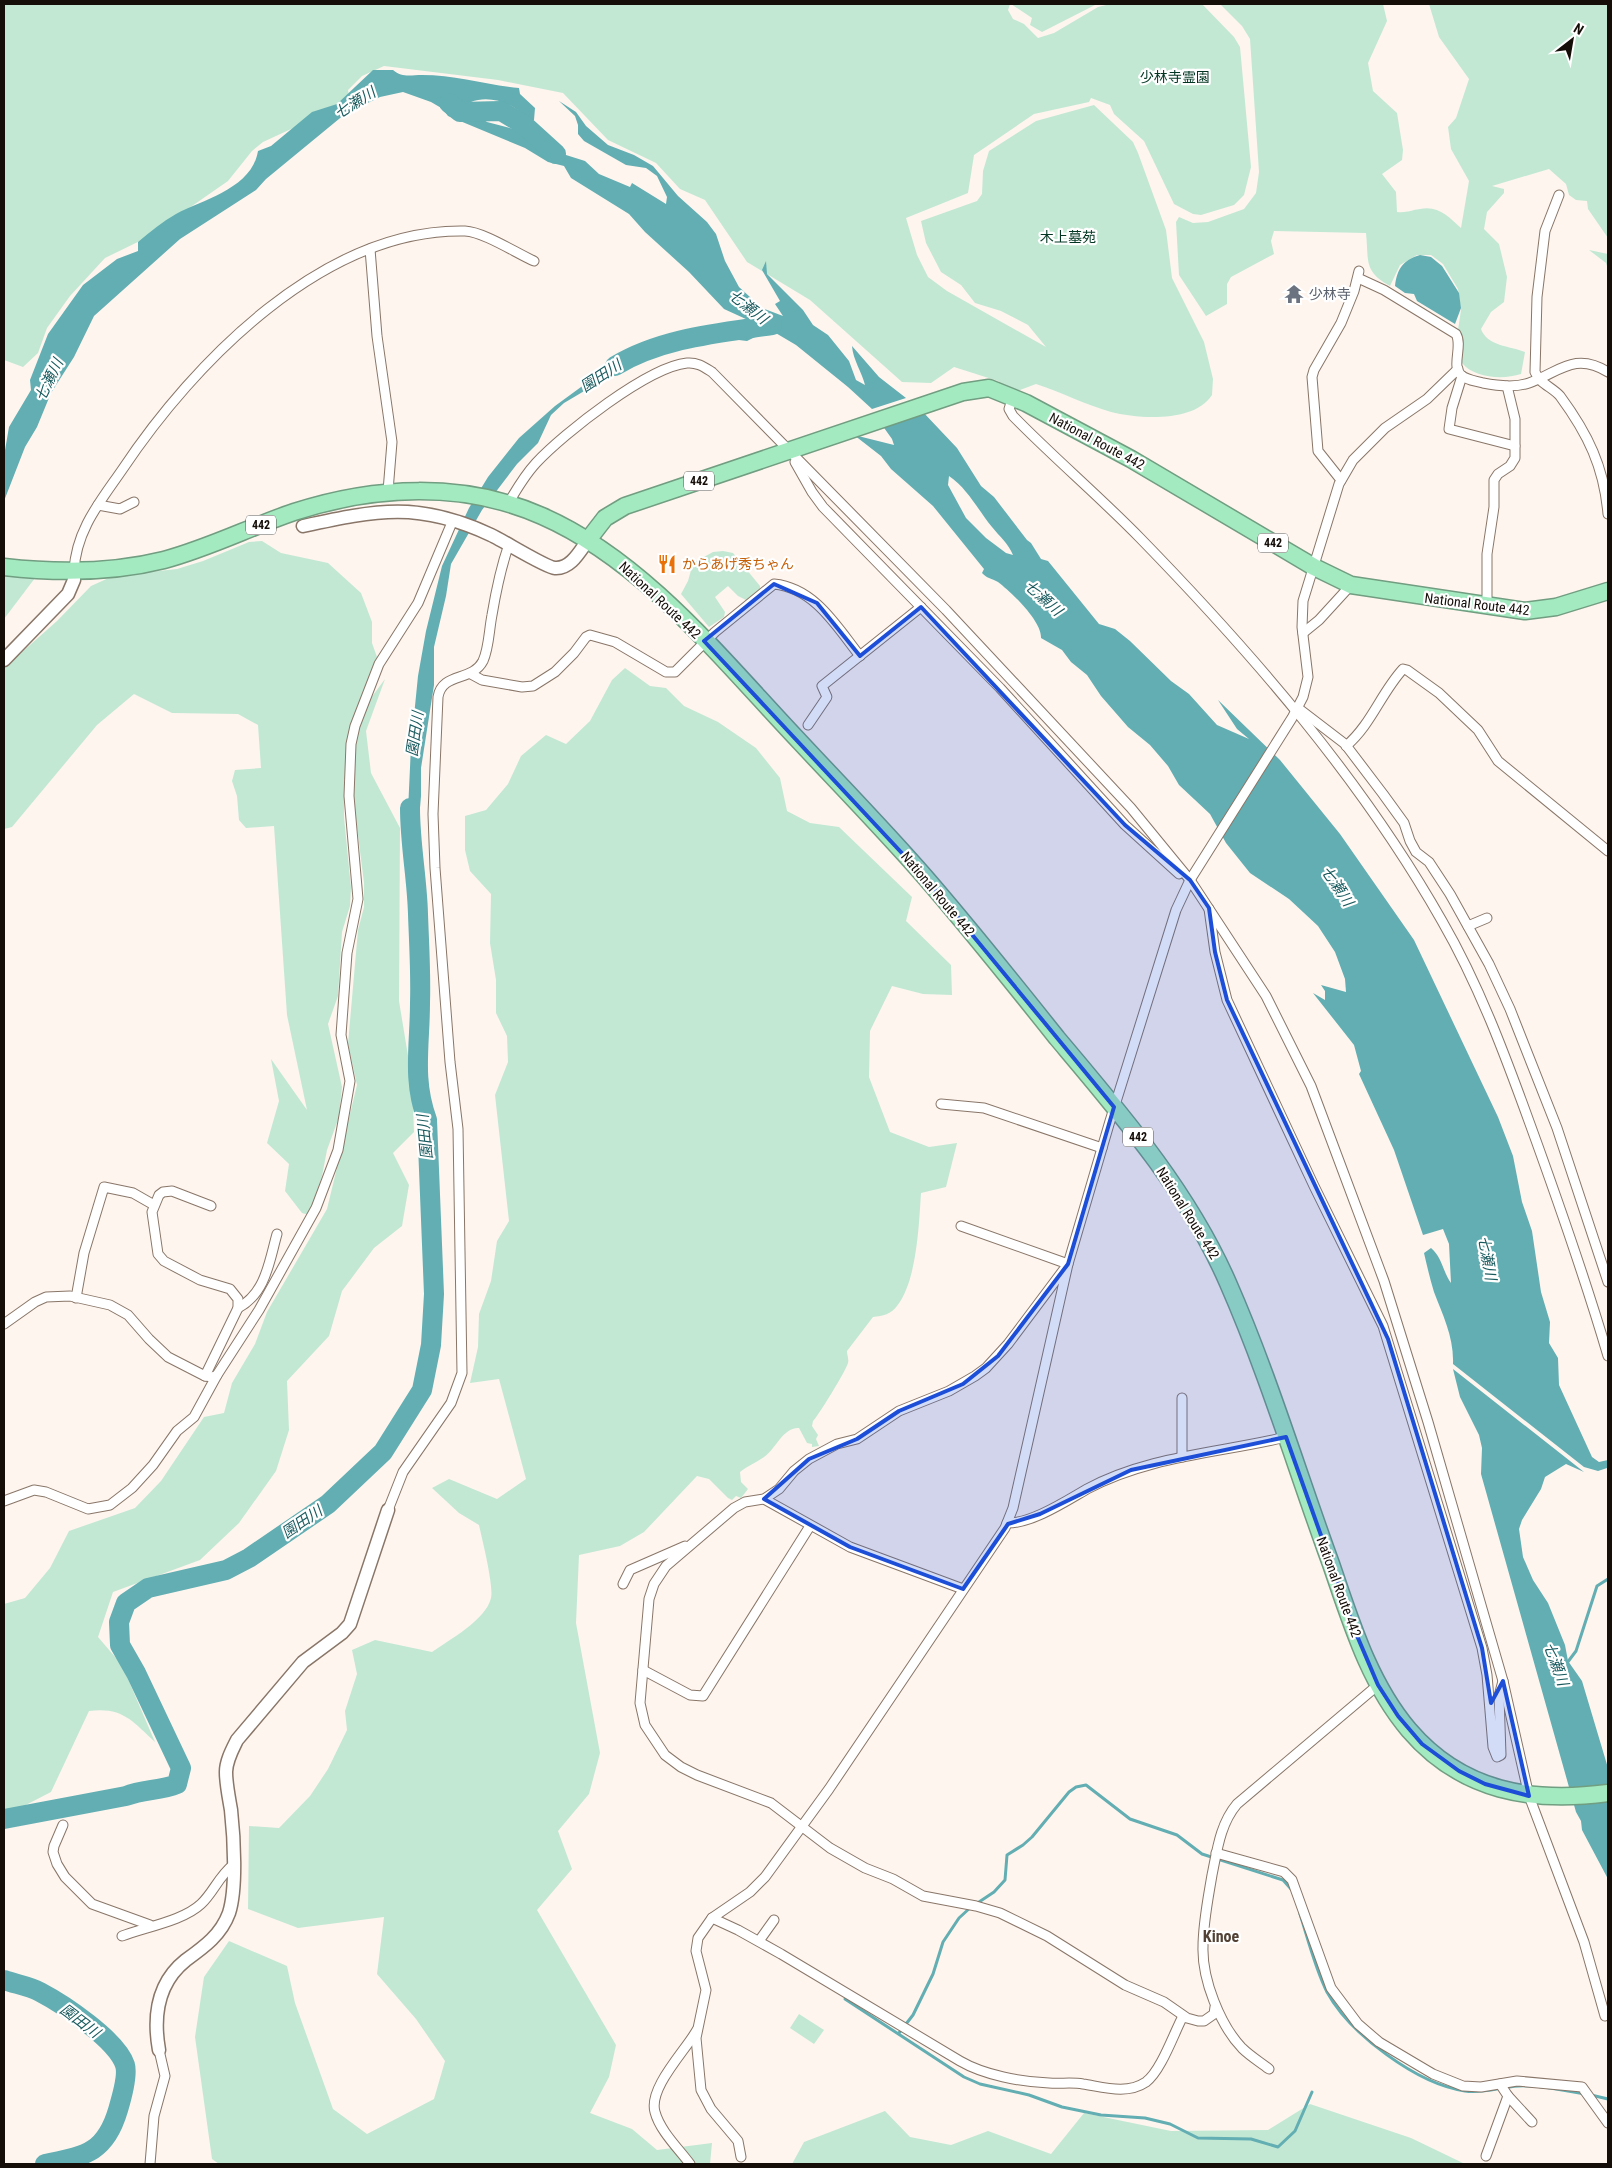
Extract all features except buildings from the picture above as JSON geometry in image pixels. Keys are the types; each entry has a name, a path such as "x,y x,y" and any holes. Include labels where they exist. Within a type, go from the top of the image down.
{"highway":[{"name":"National Route 442","path":"588,540 605,518 620,508 963,392 990,388 1013,397 1131,459 1314,567 1351,585 1486,607 1536,611 1608,591"},
{"name":"National Route 442","path":"4,567 74,571 115,568 160,561 305,509 343,498 388,491 424,491 470,496 506,503 545,517 588,540 641,580 704,641 928,880 1156,1161 1210,1245 1246,1327 1354,1631 1378,1685 1409,1730 1432,1753 1459,1771 1485,1784 1529,1796 1546,1798 1608,1793"}],"street":[{"path":"1559,195 1547,222 1538,284 1535,368 1538,378 1558,394 1590,441 1605,487 1608,514"},
{"path":"4,660 68,594 74,580 79,541 98,505 165,410 214,356 258,318 315,276 370,249 429,234 468,231 534,261"},
{"path":"370,249 378,336 392,442 388,491"},
{"path":"1341,480 1318,451 1312,377 1314,370 1341,323 1358,275 1456,334 1460,345 1460,373 1449,429 1515,446"},
{"path":"506,503 536,463 580,426 648,377 667,368 687,363 702,366 712,372 946,610 1131,808 1190,880 1266,996 1311,1086 1340,1159 1407,1352 1504,1681 1529,1796 1584,1942 1605,2016"},
{"path":"1460,373 1491,385 1508,386 1528,383 1556,368 1571,364 1595,365 1608,372"},
{"path":"742,2157 741,2147 735,2136 702,2096 697,2029 706,1990 696,1951 697,1943 712,1918 757,1886 802,1826 864,1738 1007,1523 1013,1508 1068,1264 1114,1107 1176,910 1190,880 1295,713 1305,692 1308,677 1303,633 1303,600 1341,480 1353,460 1386,428 1460,373"},
{"path":"1486,607 1487,554 1494,507 1494,480 1496,476 1512,465 1515,458 1514,408 1508,386"},
{"path":"1013,397 1009,409 1013,416 1089,487 1234,638 1332,757 1414,874 1453,941 1492,1025 1513,1077 1566,1224 1608,1356"},
{"path":"789,452 823,507 1000,688 1125,825 1164,862 1190,880"},
{"path":"98,505 120,509 134,502"},
{"path":"302,526 392,510 426,514 453,520 509,544 543,565 559,568 574,559 588,540"},
{"path":"4,1501 34,1490 46,1492 88,1509 101,1508 110,1505 132,1488 153,1465 180,1428 194,1417 217,1374 267,1297 316,1208 338,1150 350,1081 341,1035 347,953 358,899 349,796 351,744 355,726 379,664 418,603 453,520"},
{"path":"150,2164 154,2116 165,2076 159,2050 156,2016 160,1995 174,1973 210,1942 224,1924 232,1901 231,1814 226,1771 231,1752 237,1740 303,1662 342,1633 350,1624 388,1510 408,1462 451,1403 462,1373 458,1130 445,1008 433,814 439,692 442,685 448,681 471,674 479,667 485,656 496,592 509,544"},
{"path":"471,674 482,680 522,687 534,686 555,672 574,653 586,636 590,635 615,642 666,672 675,672 704,641 768,588 779,585 804,594 817,603 828,613 860,656"},
{"path":"1303,633 1320,620 1351,585"},
{"path":"808,726 826,701 826,694 822,686 921,607"},
{"path":"1346,746 1363,728 1399,673 1403,669 1408,670 1439,693 1478,730 1498,761 1608,851"},
{"path":"1295,713 1346,746 1400,817 1411,843 1418,853 1431,864 1468,926 1510,1009 1557,1128 1608,1282"},
{"path":"1209,908 1215,952 1227,1000 1388,1339 1485,1660 1493,1747 1497,1757 1501,1755 1499,1691 1504,1681"},
{"path":"1468,926 1487,918"},
{"path":"941,1104 984,1108 1102,1148"},
{"path":"76,1298 84,1253 104,1187 133,1193 154,1205"},
{"path":"205,1376 238,1308 238,1299 233,1291 208,1284 162,1259 157,1250 153,1223 154,1205 159,1195 169,1191 211,1206"},
{"path":"961,1226 1068,1264"},
{"path":"238,1308 248,1303 260,1289 277,1234"},
{"path":"1068,1264 1008,1344 986,1368 949,1391 899,1411 859,1437 837,1444 809,1459 794,1471 779,1489 764,1499 745,1502 734,1508 666,1566 652,1588 647,1610 640,1698 642,1713 652,1737 665,1755 681,1767 697,1775 772,1803 849,1860 893,1879 917,1893 989,1909 1036,1930 1125,1985 1164,2002 1183,2016 1202,2021 1214,2014 1215,2006 1203,1946 1216,1853 1227,1819 1237,1804 1378,1685"},
{"path":"4,1324 41,1298 59,1296 110,1305 123,1311 160,1352 205,1376 213,1377 217,1374"},
{"path":"1182,1398 1182,1458"},
{"path":"1007,1523 1017,1522 1040,1514 1117,1474 1182,1458 1286,1437"},
{"path":"764,1499 850,1547 963,1589"},
{"path":"643,1670 690,1695 703,1696 810,1526"},
{"path":"623,1584 630,1570 695,1542"},
{"path":"63,1825 53,1852 54,1858 65,1877 92,1904 150,1925"},
{"path":"1216,1853 1284,1872 1292,1880 1331,1988 1358,2024 1379,2042 1433,2074 1463,2086 1482,2087 1516,2081 1582,2087 1608,2122"},
{"path":"122,1936 189,1912 201,1904 226,1871 233,1866"},
{"path":"712,1918 758,1941 960,2062 990,2073 1045,2083 1082,2084 1105,2090 1140,2085 1156,2070 1183,2016"},
{"path":"758,1941 774,1920"},
{"path":"1215,2006 1242,2048 1269,2069"},
{"path":"690,2164 658,2119 654,2105 668,2071 697,2029"},
{"path":"1500,2084 1508,2096 1532,2122"},
{"path":"1486,2156 1508,2096"}],"highlighted area":[{"path":"774,584 817,603 860,656 921,607 1125,825 1190,880 1209,908 1215,952 1227,1000 1388,1339 1482,1648 1491,1703 1503,1681 1529,1796 1485,1784 1459,1771 1422,1744 1398,1716 1378,1685 1355,1631 1286,1437 1131,1470 1040,1514 1008,1524 963,1589 850,1547 764,1499 809,1459 857,1439 899,1411 963,1384 998,1356 1068,1264 1114,1107 927,880 704,641"}],"green space":[{"path":"4,4 1010,4 1008,10 1013,19 1024,24 1038,38 1054,33 1098,7 1106,5 1099,4 1202,4 1234,37 1240,47 1251,167 1244,195 1234,205 1201,215 1193,214 1174,204 1144,141 1114,114 1110,105 1091,98 1089,102 1034,114 974,155 968,193 906,218 917,255 928,277 947,291 1046,347 1028,325 1001,311 975,303 961,285 941,272 926,243 921,221 977,201 982,194 983,171 989,151 1036,121 1094,105 1133,142 1138,153 1166,230 1172,278 1204,342 1213,379 1212,395 1204,404 1180,415 1151,417 1111,412 1036,384 1012,393 998,381 954,367 931,383 902,382 810,300 747,262 705,200 680,189 656,163 608,140 563,93 498,80 384,66 362,76 348,90 349,96 343,105 263,142 252,151 228,181 146,238 105,258 70,296 47,328 38,353 23,367 4,360"},
{"path":"1011,4 1097,4 1042,32 1030,25 1032,18"},
{"path":"1220,4 1383,4 1387,21 1368,63 1373,91 1397,113 1403,150 1402,160 1382,174 1396,192 1397,212 1426,208 1438,210 1461,228 1469,181 1451,149 1448,127 1456,118 1469,79 1439,37 1429,4 1608,4 1608,238 1588,209 1587,201 1576,200 1569,195 1566,184 1549,169 1492,186 1504,189 1504,193 1487,212 1484,229 1499,244 1507,277 1504,302 1491,312 1481,329 1488,339 1500,345 1525,352 1521,374 1506,377 1489,376 1481,375 1467,368 1462,363 1463,340 1458,330 1461,310 1458,289 1443,264 1431,255 1417,255 1400,265 1390,286 1381,281 1371,270 1366,233 1274,231 1271,241 1274,254 1231,277 1227,284 1227,304 1206,316 1179,275 1176,222 1179,217 1193,223 1208,222 1244,209 1256,193 1259,172 1250,39 1242,26"},
{"path":"1589,250 1608,254 1608,269 1606,263"},
{"path":"262,541 281,553 328,563 361,593 372,622 372,643 377,657 368,702 385,679 366,731 371,773 400,828 399,1001 412,1080 414,1132 393,1153 409,1185 402,1226 374,1248 342,1291 329,1336 287,1381 289,1430 276,1471 239,1523 200,1560 113,1592 98,1637 122,1665 155,1742 126,1717 110,1711 89,1711 51,1792 18,1809 4,1812 4,1604 25,1598 50,1568 69,1531 135,1508 161,1481 204,1417 224,1413 232,1383 255,1344 267,1312 327,1209 357,1085 348,1044 358,930 364,907 364,883 353,795 347,779 344,779 344,817 351,888 350,906 342,932 338,996 328,1024 342,1087 339,1117 327,1150 322,1176 309,1215 302,1213 285,1191 289,1164 267,1143 279,1101 271,1059 307,1110 287,1015 274,826 246,828 239,820 237,796 232,781 235,770 261,768 258,725 238,714 172,713 134,694 97,725 12,827 4,829 4,668 57,621 91,586 113,576 177,569 203,561 249,542"},
{"path":"713,552 733,553 760,586 760,592 756,598 746,600 738,596 728,586 715,597 725,612 724,617 709,627 681,594 688,581 693,563"},
{"path":"4,575 35,578 4,619"},
{"path":"625,668 650,686 666,688 684,706 718,722 756,748 780,778 787,811 810,823 839,827 912,897 906,921 951,965 952,995 923,994 892,986 870,1031 869,1077 890,1132 929,1147 957,1143 946,1187 921,1193 916,1252 904,1295 892,1311 873,1317 847,1351 848,1362 846,1367 826,1403 813,1421 812,1426 818,1435 816,1439 819,1446 812,1447 812,1444 807,1443 799,1428 788,1431 764,1457 740,1472 741,1482 748,1489 741,1498 736,1496 732,1500 728,1498 709,1479 697,1476 644,1532 620,1546 579,1555 576,1623 600,1753 589,1794 558,1831 572,1869 537,1910 616,2045 609,2077 590,2113 632,2129 657,2150 712,2143 710,2164 219,2164 212,2159 195,2037 204,1977 229,1941 287,1966 295,2003 333,2109 367,2134 434,2099 445,2061 416,2019 377,1974 384,1917 298,1928 248,1909 249,1826 279,1828 310,1796 328,1769 347,1730 345,1711 357,1674 352,1650 375,1640 432,1652 475,1622 488,1606 491,1598 489,1573 479,1525 459,1513 432,1488 449,1479 497,1499 526,1479 499,1379 470,1383 478,1347 479,1314 491,1281 497,1241 509,1221 495,1095 508,1062 507,1036 496,1013 496,980 490,943 491,894 470,871 465,850 465,816 486,810 508,784 521,756 546,735 566,744 590,721 612,680"},
{"path":"799,2014 824,2030 814,2044 790,2028"},
{"path":"1310,2104 1411,2138 1465,2164 792,2164 804,2142 885,2111 910,2137 951,2145 988,2131 1051,2154 1084,2113 1171,2131 1268,2130"}],"water":[{"path":"373,70 393,70 396,73 410,76 447,77 519,88 520,94 535,108 534,120 529,121 510,105 495,100 486,99 471,102 473,113 487,122 525,132 545,140 566,155 585,161 599,174 630,187 632,183 666,204 667,197 657,176 646,168 626,165 584,141 578,134 575,116 559,101 576,112 586,126 608,145 634,155 653,166 678,196 707,222 716,234 725,261 739,287 762,308 783,316 775,304 780,301 762,270 766,261 767,274 803,310 813,325 828,335 849,361 856,380 865,385 852,346 879,377 906,398 872,409 796,345 774,332 767,331 747,341 714,337 695,339 682,343 618,371 564,403 551,415 538,443 517,464 482,510 451,564 446,596 434,647 434,685 421,768 421,796 415,866 418,903 412,870 408,811 411,746 418,676 426,631 442,566 469,508 488,477 519,438 555,406 618,360 635,352 650,354 691,333 700,331 725,335 745,335 759,325 724,309 629,214 571,178 564,166 548,162 525,148 448,116 443,109 431,102 403,92 380,97 345,114 266,179 256,190 180,239 94,316 74,357 51,393 37,427 25,447 4,501 4,456 9,427 31,390 30,380 48,334 83,285 117,259 138,251 138,242 166,220 226,191 237,183 254,164 258,151 271,146 312,112 337,104"},
{"path":"1420,255 1431,257 1442,266 1459,293 1461,308 1455,324 1417,301 1414,294 1405,293 1395,286 1397,275 1402,266"},
{"path":"922,411 957,448 981,486 994,497 1031,543 1041,559 1048,561 1099,624 1115,629 1130,641 1171,681 1189,694 1217,725 1249,739 1237,729 1218,700 1280,760 1340,834 1414,940 1498,1117 1513,1156 1522,1202 1532,1231 1541,1292 1550,1322 1549,1343 1558,1358 1559,1385 1592,1457 1599,1462 1608,1460 1607,1468 1598,1471 1584,1467 1453,1364 1450,1336 1434,1292 1424,1253 1431,1248 1435,1252 1451,1283 1449,1244 1443,1229 1423,1235 1394,1150 1359,1074 1361,1071 1354,1045 1313,993 1325,1000 1325,991 1321,985 1346,992 1345,979 1335,952 1318,926 1289,899 1250,873 1226,843 1210,814 1179,785 1168,766 1150,745 1128,727 1101,696 1087,675 1071,662 1062,650 1041,638 1037,623 1025,607 998,582 982,573 984,569 933,506 891,469 881,456 854,435 894,445 882,425","holes":["949,476 967,493 1013,555 1006,553 986,538 966,518 948,485"]},
{"path":"1453,1369 1584,1472 1566,1464 1545,1477 1541,1489 1522,1520 1519,1529 1523,1557 1533,1580 1548,1603 1565,1645 1568,1661 1582,1681 1608,1768 1608,1879 1582,1830 1581,1821 1576,1812 1481,1474 1482,1448 1479,1435 1460,1397"}],"waterway":[{"name":"七瀬川","path":"449,103 460,112 501,111 523,124 556,154"},
{"name":"園田川","path":"615,366 651,349 671,343 711,334 772,325"},
{"name":"園田川","path":"4,1819 126,1796 177,1784 181,1768 136,1673 120,1645 119,1622 126,1603 148,1588 226,1570 249,1558 328,1504 383,1452 422,1390 431,1345 434,1294 427,1120 422,1105 418,1076 420,959 410,808"},
{"path":"1567,1663 1576,1651 1597,1586 1608,1579"},
{"path":"976,1904 994,1892 1005,1880 1007,1855 1032,1837 1069,1792 1076,1787 1086,1785 1130,1819 1177,1835 1202,1854 1283,1880 1291,1889"},
{"path":"899,2033 913,2015 933,1974 943,1942 959,1918 971,1907"},
{"path":"1300,1914 1319,1973 1327,1992 1338,2008 1368,2040 1406,2068 1446,2086 1465,2091 1478,2092 1526,2086 1552,2088 1585,2094"},
{"name":"園田川","path":"4,1980 36,1990 75,2014 112,2045 120,2055 126,2069 121,2100 113,2125 107,2136 99,2144 82,2155 45,2164"},
{"path":"845,1999 964,2077 980,2084 1029,2095 1062,2107 1101,2115 1145,2118 1170,2124 1198,2138 1251,2139 1278,2147 1295,2131 1312,2092"},
{"path":"1591,2095 1608,2099"}],"place":[{"name":"少林寺","path":"1294,294"},
{"name":"からあげ秀ちゃん","path":"667,564"}],"district":[{"name":"Kinoe","path":"1221,1936"}],"park label":[{"name":"少林寺霊園","path":"1175,77"},
{"name":"木上墓苑","path":"1068,237"}]}
